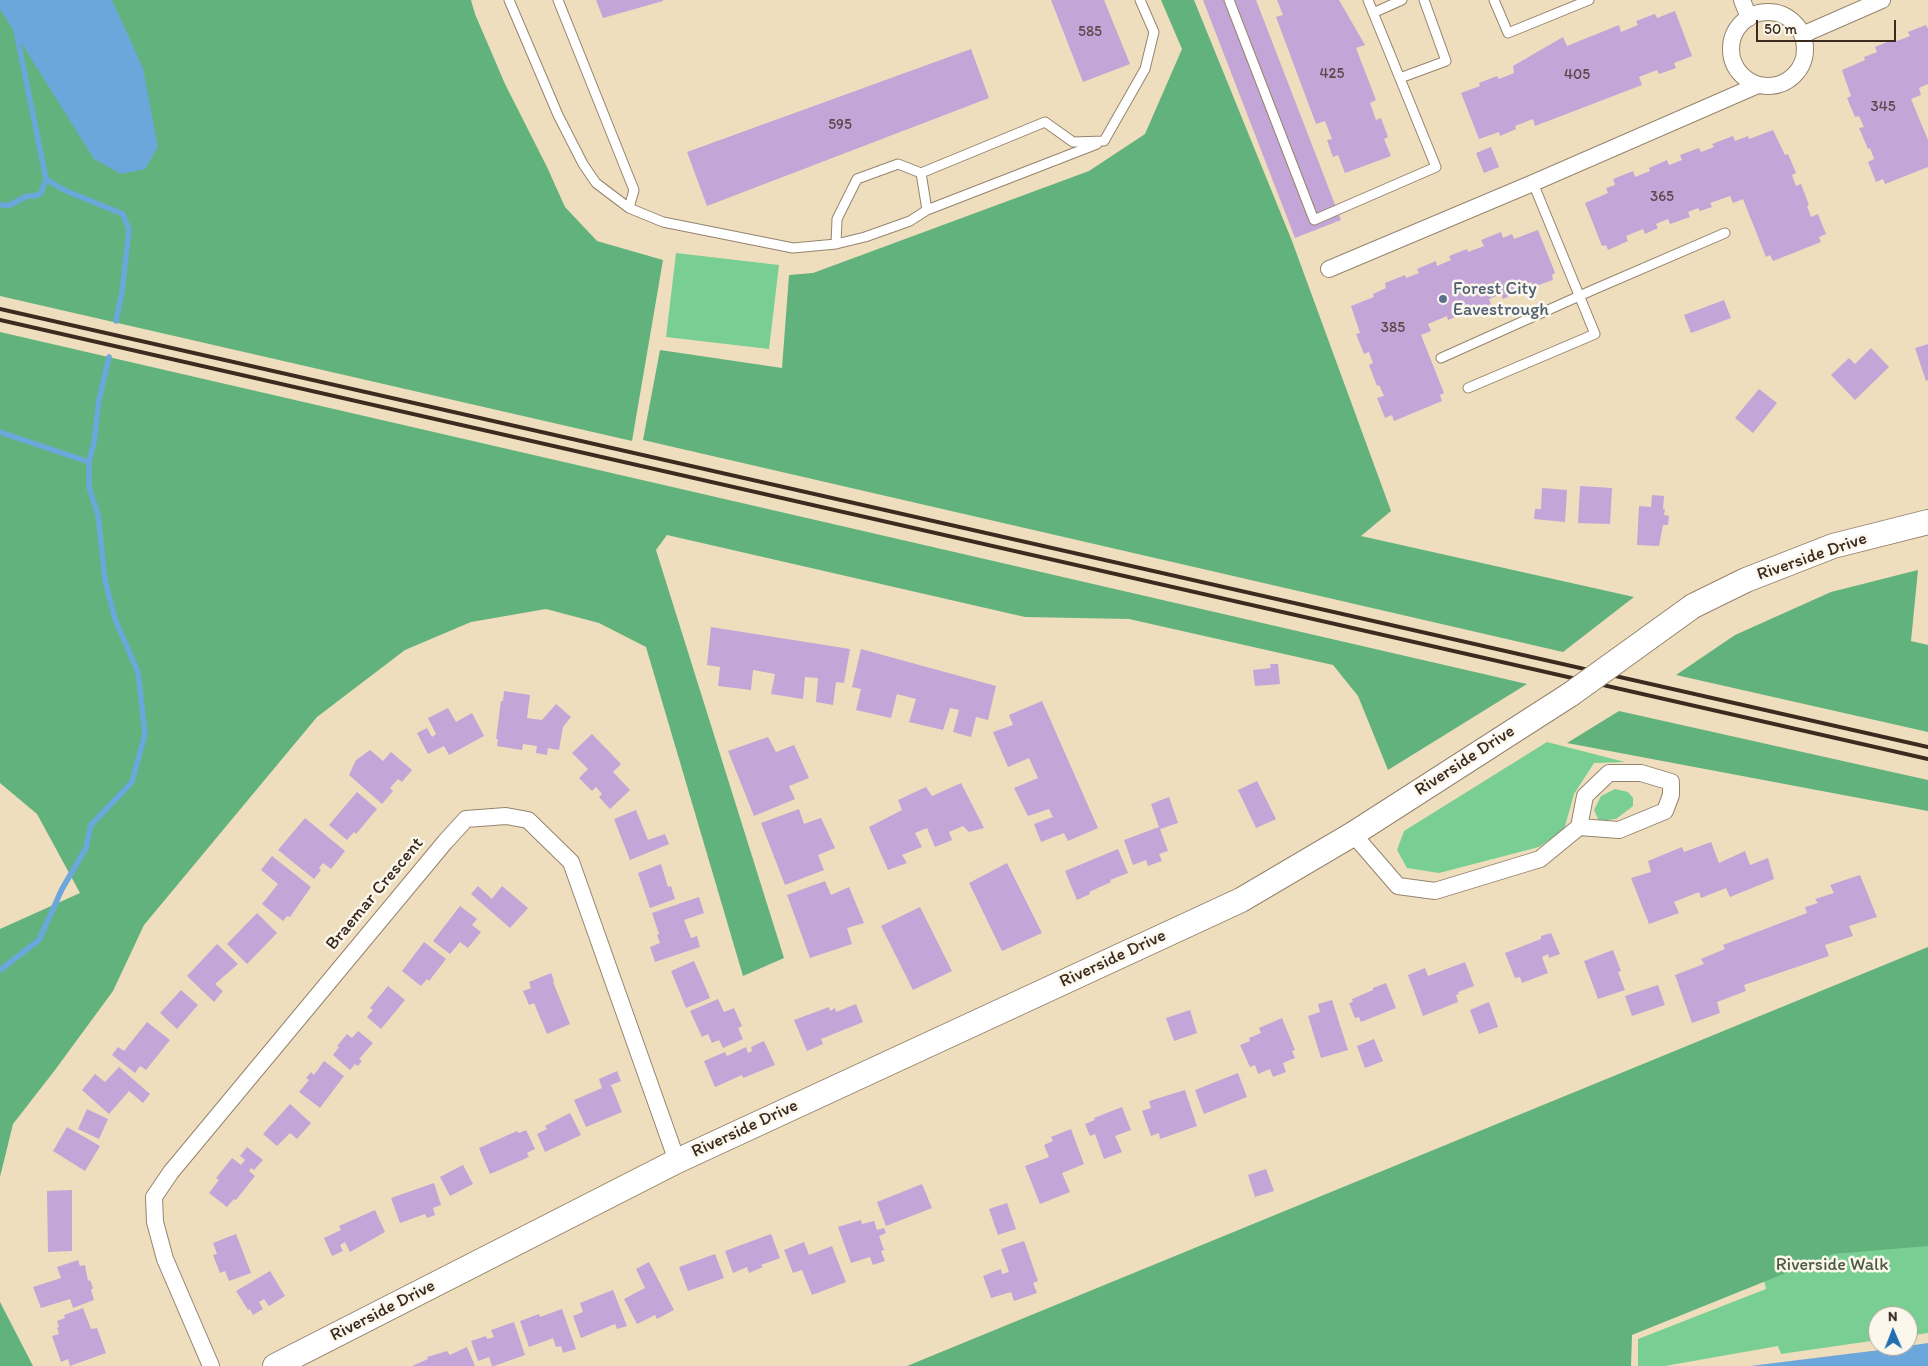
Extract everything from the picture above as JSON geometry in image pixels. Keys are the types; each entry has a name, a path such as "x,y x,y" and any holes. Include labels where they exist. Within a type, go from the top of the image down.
{"main road":[{"name":"Riverside Drive","path":"275,1366 677,1161 1241,900 1353,834 1571,694 1693,606 1746,580 1833,546 1928,522"}],"street":[{"path":"1742,0 1749,18"},
{"path":"1802,35 1882,0"},
{"path":"1773,12 1786,16 1797,25 1802,35 1806,49 1804,61 1798,72 1789,80 1774,86 1758,85 1743,78 1734,64 1730,48 1734,33 1744,20 1759,13 1773,12"},
{"path":"1329,268 1533,183 1758,85"},
{"path":"1353,834 1398,886 1435,890 1540,859 1579,827 1584,796 1609,774 1641,773 1670,782 1671,795 1665,811 1619,830 1579,827"},
{"name":"Braemar Crescent","path":"211,1366 165,1260 155,1222 154,1197 177,1164 466,819 506,816 528,820 571,862 677,1161"}],"lane":[{"path":"509,0 558,114 583,164 596,183 629,208 663,222 793,248 836,244 865,237 910,221 926,210 1104,141 1145,69 1154,32 1140,0"},
{"path":"558,0 634,190 629,208"},
{"path":"1229,0 1314,220 1436,167 1368,0"},
{"path":"1373,12 1402,0"},
{"path":"1400,78 1446,61 1424,0"},
{"path":"1494,0 1508,33 1589,0"},
{"path":"836,244 837,219 857,179 898,164 921,173 1045,122 1073,142 1104,141"},
{"path":"921,173 926,210"},
{"path":"1468,388 1595,334 1533,183"},
{"path":"1441,358 1725,233"}],"green space":[{"path":"0,0 471,0 475,14 505,84 565,207 597,241 663,260 632,441 0,296"},
{"path":"1161,0 1194,0 1292,241 1391,511 1361,536 1634,597 1563,652 643,440 660,350 782,368 789,275 813,273 1089,171 1145,134 1182,49"},
{"path":"676,253 779,265 769,349 666,337"},
{"path":"0,332 1527,684 1388,770 1358,696 1333,665 1129,619 1025,617 667,535 656,550 784,958 743,976 646,647 599,623 546,609 471,622 405,650 317,717 144,925 113,991 13,1124 0,1177 0,929 80,893 37,814 0,783"},
{"path":"1918,570 1911,641 1928,645 1928,732 1676,675 1735,635 1831,592"},
{"path":"1619,711 1928,780 1928,811 1567,743"},
{"path":"1547,742 1625,762 1594,763 1574,794 1564,830 1539,847 1439,873 1407,868 1397,850 1404,831"},
{"path":"1615,789 1628,792 1633,798 1633,806 1616,819 1599,821 1594,810 1601,796"},
{"path":"1928,947 1928,1246 1833,1254 1632,1335 1631,1366 907,1366"},
{"name":"Riverside Walk","path":"1928,1165 1928,1333 1918,1334 1918,1306 1868,1306 1868,1341 1781,1354 1778,1346 1665,1366 1638,1366 1638,1339 1766,1289 1749,1215"},
{"path":"0,1302 33,1366 0,1366"}],"water":[{"path":"0,0 112,0 143,68 158,147 145,169 121,174 94,159 0,9"},
{"path":"1928,1343 1928,1366 1750,1366 1868,1351 1868,1356 1918,1356 1918,1344"}],"building":[{"path":"596,0 663,0 663,1 603,18"},
{"path":"1051,0 1104,0 1130,64 1083,82"},
{"path":"1203,0 1256,0 1341,220 1295,238"},
{"path":"1277,0 1339,0 1365,45 1356,48 1376,100 1370,103 1376,120 1381,118 1388,137 1384,139 1391,156 1345,173 1338,155 1333,157 1327,140 1332,139 1325,121 1316,124 1276,17 1283,15"},
{"path":"1675,11 1692,56 1674,63 1676,68 1659,74 1657,70 1639,77 1642,85 1535,126 1533,119 1515,126 1516,129 1500,136 1499,132 1479,139 1461,93 1480,86 1479,83 1497,76 1499,79 1514,73 1513,66 1563,37 1567,46 1619,25 1621,32 1638,25 1636,21 1655,14 1657,18"},
{"path":"1926,25 1928,29 1928,84 1919,88 1921,95 1911,99 1928,140 1928,167 1885,184 1883,179 1876,182 1868,162 1874,159 1859,128 1864,127 1859,116 1855,117 1847,98 1851,96 1842,70 1865,60 1864,57 1877,52 1875,47 1895,39 1897,41 1910,36 1908,32"},
{"path":"971,49 989,98 707,206 687,152"},
{"path":"1773,130 1785,155 1788,154 1796,173 1792,175 1796,186 1801,184 1809,205 1807,206 1811,217 1818,214 1826,234 1819,237 1821,242 1773,261 1770,255 1766,257 1743,199 1733,203 1730,196 1710,203 1712,207 1700,211 1698,208 1688,212 1690,217 1670,224 1668,219 1656,224 1658,228 1645,234 1643,229 1626,236 1628,241 1608,250 1606,245 1602,246 1585,203 1608,193 1606,188 1615,185 1613,179 1633,171 1635,177 1650,171 1649,168 1667,160 1669,165 1682,160 1680,155 1699,148 1701,152 1714,147 1712,144 1733,136 1735,141 1748,136 1749,139"},
{"path":"1491,147 1499,167 1484,173 1476,153"},
{"path":"1538,230 1555,273 1552,275 1553,280 1533,287 1531,282 1514,289 1515,293 1503,299 1501,294 1489,299 1491,304 1471,312 1470,308 1459,312 1460,315 1448,320 1447,316 1428,324 1431,331 1421,335 1444,393 1440,395 1442,401 1394,421 1392,415 1385,418 1377,398 1384,396 1379,385 1377,386 1369,365 1373,363 1369,352 1364,354 1356,334 1360,333 1351,306 1374,297 1373,294 1386,288 1385,283 1405,275 1406,278 1419,273 1417,269 1436,261 1437,266 1451,260 1449,256 1467,249 1468,252 1484,246 1481,240 1501,232 1503,238 1512,234 1514,239"},
{"path":"1724,300 1731,318 1691,333 1684,315"},
{"path":"1928,344 1928,380 1926,381 1915,348"},
{"path":"1871,348 1889,367 1855,400 1831,375 1849,358 1855,364"},
{"path":"1759,389 1777,403 1753,433 1735,418"},
{"path":"1580,486 1612,488 1610,524 1578,523"},
{"path":"1542,488 1567,490 1565,522 1534,519 1535,509 1541,509"},
{"path":"1652,495 1664,496 1663,509 1665,509 1664,515 1669,516 1668,525 1663,525 1659,546 1637,545 1639,506 1651,507"},
{"path":"711,627 850,649 844,683 836,682 833,705 816,702 818,678 805,677 803,699 771,694 775,674 753,670 751,690 718,686 720,667 707,665"},
{"path":"861,649 996,686 988,720 976,717 971,737 953,732 959,710 950,708 943,730 909,722 916,699 897,694 891,718 856,710 861,689 852,687"},
{"path":"1270,664 1278,664 1280,684 1255,686 1253,670 1271,668"},
{"path":"504,691 530,695 527,718 542,720 556,704 571,717 563,727 559,750 548,748 547,755 536,753 537,746 523,744 522,750 497,746 498,739 496,739"},
{"path":"1042,701 1098,828 1068,841 1064,833 1041,842 1034,824 1053,817 1049,809 1028,816 1014,788 1038,778 1029,758 1008,767 993,732 1013,725 1009,715"},
{"path":"448,708 456,722 472,713 484,736 449,755 444,746 428,754 417,733 427,728 432,737 436,734 428,718"},
{"path":"592,734 621,764 613,772 630,790 610,809 599,797 602,794 596,787 592,791 579,778 588,769 572,753"},
{"path":"768,737 776,752 794,745 809,778 789,786 795,799 754,816 728,751"},
{"path":"370,750 383,761 391,752 412,770 402,782 398,779 390,788 393,791 382,804 349,775 356,760"},
{"path":"1257,781 1276,819 1256,828 1238,790"},
{"path":"961,783 984,828 969,832 963,826 949,832 952,840 935,847 927,828 915,833 922,847 902,855 907,863 888,870 869,827 902,810 898,800 926,787 932,796"},
{"path":"357,792 377,809 356,834 354,832 347,840 329,825"},
{"path":"1169,797 1178,823 1160,829 1168,851 1159,854 1162,861 1148,866 1146,860 1133,865 1124,840 1159,827 1151,804"},
{"path":"799,809 804,824 821,818 835,848 818,855 824,870 785,885 761,823"},
{"path":"636,810 648,840 665,834 669,844 630,860 614,819"},
{"path":"305,818 345,851 331,869 323,863 319,868 321,870 314,879 278,850"},
{"path":"1711,842 1719,863 1745,851 1750,865 1768,858 1774,879 1730,897 1726,888 1701,898 1699,892 1674,902 1679,913 1649,924 1631,878 1651,872 1648,861 1682,847 1684,852"},
{"path":"1118,849 1128,873 1110,880 1111,882 1077,900 1065,871"},
{"path":"272,856 311,887 290,917 287,916 283,921 262,904 278,884 261,870"},
{"path":"1007,863 1042,933 1002,951 969,883"},
{"path":"661,864 668,887 671,886 675,899 650,908 638,873"},
{"path":"1860,875 1877,917 1849,926 1853,936 1825,945 1829,956 1744,985 1746,991 1717,1002 1720,1013 1692,1023 1675,975 1704,964 1701,959 1725,949 1723,945 1807,913 1805,907 1818,903 1815,899 1834,893 1830,885"},
{"path":"825,881 831,895 849,887 864,923 847,928 852,944 810,958 787,895"},
{"path":"478,886 492,899 502,886 528,908 510,928 471,894"},
{"path":"699,897 704,913 684,920 691,938 697,936 700,947 655,962 650,947 660,943 652,913"},
{"path":"460,906 477,919 472,925 481,932 468,948 460,942 450,954 433,941"},
{"path":"920,907 952,971 913,990 881,926"},
{"path":"257,913 277,933 247,964 227,944"},
{"path":"1551,933 1560,954 1549,958 1548,954 1542,957 1548,973 1522,983 1520,977 1515,978 1505,953 1541,939 1541,936"},
{"path":"424,942 446,959 429,981 427,979 421,986 402,971"},
{"path":"217,944 238,964 215,984 223,991 214,1002 187,976"},
{"path":"1613,950 1621,971 1618,972 1625,990 1598,999 1584,961"},
{"path":"694,961 710,998 686,1008 671,971"},
{"path":"1465,962 1474,986 1458,992 1459,994 1456,995 1458,1002 1423,1016 1408,975 1425,968 1428,976"},
{"path":"551,973 570,1024 547,1034 534,1003 529,1005 523,991 531,988 529,982"},
{"path":"1386,983 1396,1008 1361,1022 1359,1017 1355,1018 1349,1003 1353,1002 1352,999"},
{"path":"1658,985 1665,1005 1632,1016 1625,996"},
{"path":"388,986 405,1000 381,1029 367,1017 373,1010 370,1008"},
{"path":"181,990 198,1005 177,1029 160,1013"},
{"path":"718,999 724,1012 734,1008 742,1026 738,1028 743,1039 723,1048 719,1040 712,1043 708,1034 702,1037 690,1011"},
{"path":"1332,1000 1348,1050 1321,1058 1308,1016 1320,1012 1318,1004"},
{"path":"1489,1002 1498,1027 1479,1034 1470,1010"},
{"path":"856,1004 863,1022 821,1039 823,1044 807,1051 794,1020 829,1007 830,1011 835,1008 836,1012"},
{"path":"1190,1010 1197,1033 1174,1041 1166,1018"},
{"path":"1282,1018 1295,1050 1292,1051 1295,1058 1283,1063 1286,1072 1273,1077 1270,1069 1258,1074 1255,1065 1250,1067 1240,1045 1250,1041 1249,1038 1261,1033 1259,1028"},
{"path":"147,1022 170,1040 146,1070 140,1066 135,1073 112,1055 118,1047 124,1051"},
{"path":"358,1031 373,1043 359,1059 362,1061 358,1066 355,1064 350,1070 333,1055 339,1047 337,1046 347,1034 352,1038"},
{"path":"1374,1039 1383,1061 1365,1068 1357,1046"},
{"path":"764,1041 775,1065 743,1078 742,1075 715,1087 704,1061 725,1052 727,1056 746,1047 748,1053 752,1051 751,1047"},
{"path":"324,1061 344,1076 320,1108 299,1092 309,1080 306,1078 311,1072 314,1075"},
{"path":"119,1067 150,1094 143,1103 129,1091 109,1114 82,1090 95,1074 105,1082"},
{"path":"617,1071 621,1081 611,1085 622,1112 586,1127 574,1100 602,1088 599,1079"},
{"path":"1238,1073 1247,1097 1204,1114 1195,1090"},
{"path":"1185,1090 1197,1126 1160,1139 1159,1133 1151,1136 1142,1111 1151,1108 1149,1101"},
{"path":"290,1104 311,1123 297,1139 290,1133 277,1146 263,1134"},
{"path":"1122,1107 1131,1130 1115,1136 1122,1152 1104,1159 1095,1134 1090,1136 1085,1124 1095,1120 1094,1118"},
{"path":"87,1109 108,1119 99,1139 78,1129"},
{"path":"570,1113 581,1135 545,1152 537,1134 547,1129 545,1126"},
{"path":"67,1127 100,1146 85,1171 53,1151"},
{"path":"1071,1129 1084,1164 1062,1173 1070,1192 1040,1204 1025,1166 1049,1157 1044,1145 1053,1141 1051,1137"},
{"path":"526,1130 535,1149 527,1153 529,1157 490,1174 479,1148 517,1131 519,1133"},
{"path":"247,1147 263,1160 254,1170 251,1168 249,1171 255,1176 236,1200 234,1199 227,1207 209,1193 219,1180 216,1178 232,1158 241,1165 245,1160 240,1156"},
{"path":"463,1165 473,1184 450,1196 440,1177"},
{"path":"1266,1169 1274,1191 1255,1197 1248,1175"},
{"path":"434,1183 441,1205 433,1208 435,1215 427,1218 425,1214 400,1223 391,1198"},
{"path":"922,1184 932,1208 886,1226 877,1202"},
{"path":"72,1190 72,1251 48,1252 47,1191"},
{"path":"1007,1203 1016,1229 998,1235 989,1209"},
{"path":"375,1210 385,1232 350,1252 345,1242 340,1245 343,1251 332,1256 324,1238 341,1230 339,1226"},
{"path":"861,1220 862,1224 874,1221 877,1230 884,1228 886,1233 879,1236 884,1250 881,1251 885,1261 873,1265 870,1257 851,1263 838,1227"},
{"path":"236,1234 251,1273 229,1281 225,1271 220,1273 213,1255 217,1254 213,1243"},
{"path":"771,1234 780,1258 761,1265 763,1267 749,1273 747,1267 733,1273 725,1251"},
{"path":"1024,1241 1038,1281 1033,1283 1037,1293 1014,1301 1011,1292 991,1298 983,1276 1001,1269 1002,1274 1009,1272 1001,1249"},
{"path":"804,1242 809,1255 832,1246 846,1282 812,1295 802,1270 793,1273 784,1250"},
{"path":"715,1254 724,1278 688,1291 679,1267"},
{"path":"78,1260 80,1266 85,1265 88,1281 90,1280 93,1288 91,1290 94,1300 73,1308 70,1299 41,1308 33,1287 61,1278 57,1267"},
{"path":"649,1262 674,1310 657,1319 655,1315 637,1324 624,1299 645,1288 636,1269"},
{"path":"270,1271 285,1296 269,1306 264,1299 259,1302 263,1309 253,1315 236,1291"},
{"path":"613,1290 627,1326 617,1329 615,1324 581,1338 573,1316 583,1312 580,1303"},
{"path":"83,1308 91,1329 97,1328 106,1353 70,1366 68,1359 61,1362 52,1336 59,1334 57,1321 65,1318 64,1315"},
{"path":"562,1309 576,1349 563,1353 561,1346 556,1347 553,1338 529,1347 520,1321 539,1314 540,1317"},
{"path":"514,1322 525,1355 494,1366 492,1366 489,1357 478,1361 471,1341 486,1336 487,1339 494,1337 491,1330"},
{"path":"467,1347 475,1366 412,1366 428,1359 427,1357 447,1351 450,1355"}],"waterway":[{"path":"0,205 10,205 27,196 35,196 41,193 46,179 16,31"},
{"path":"46,179 64,190 123,214 129,230 122,292 116,321"},
{"path":"0,970 39,940 62,889 86,848 91,825 132,782 145,734 138,672 115,619 105,580 98,515 89,487 89,462 94,442 99,400 109,357"},
{"path":"0,432 89,462"}],"railway":[{"path":"0,309 1928,747"},
{"path":"0,320 1928,759"}],"place":[{"name":"Forest City Eavestrough","path":"1443,299"}]}
